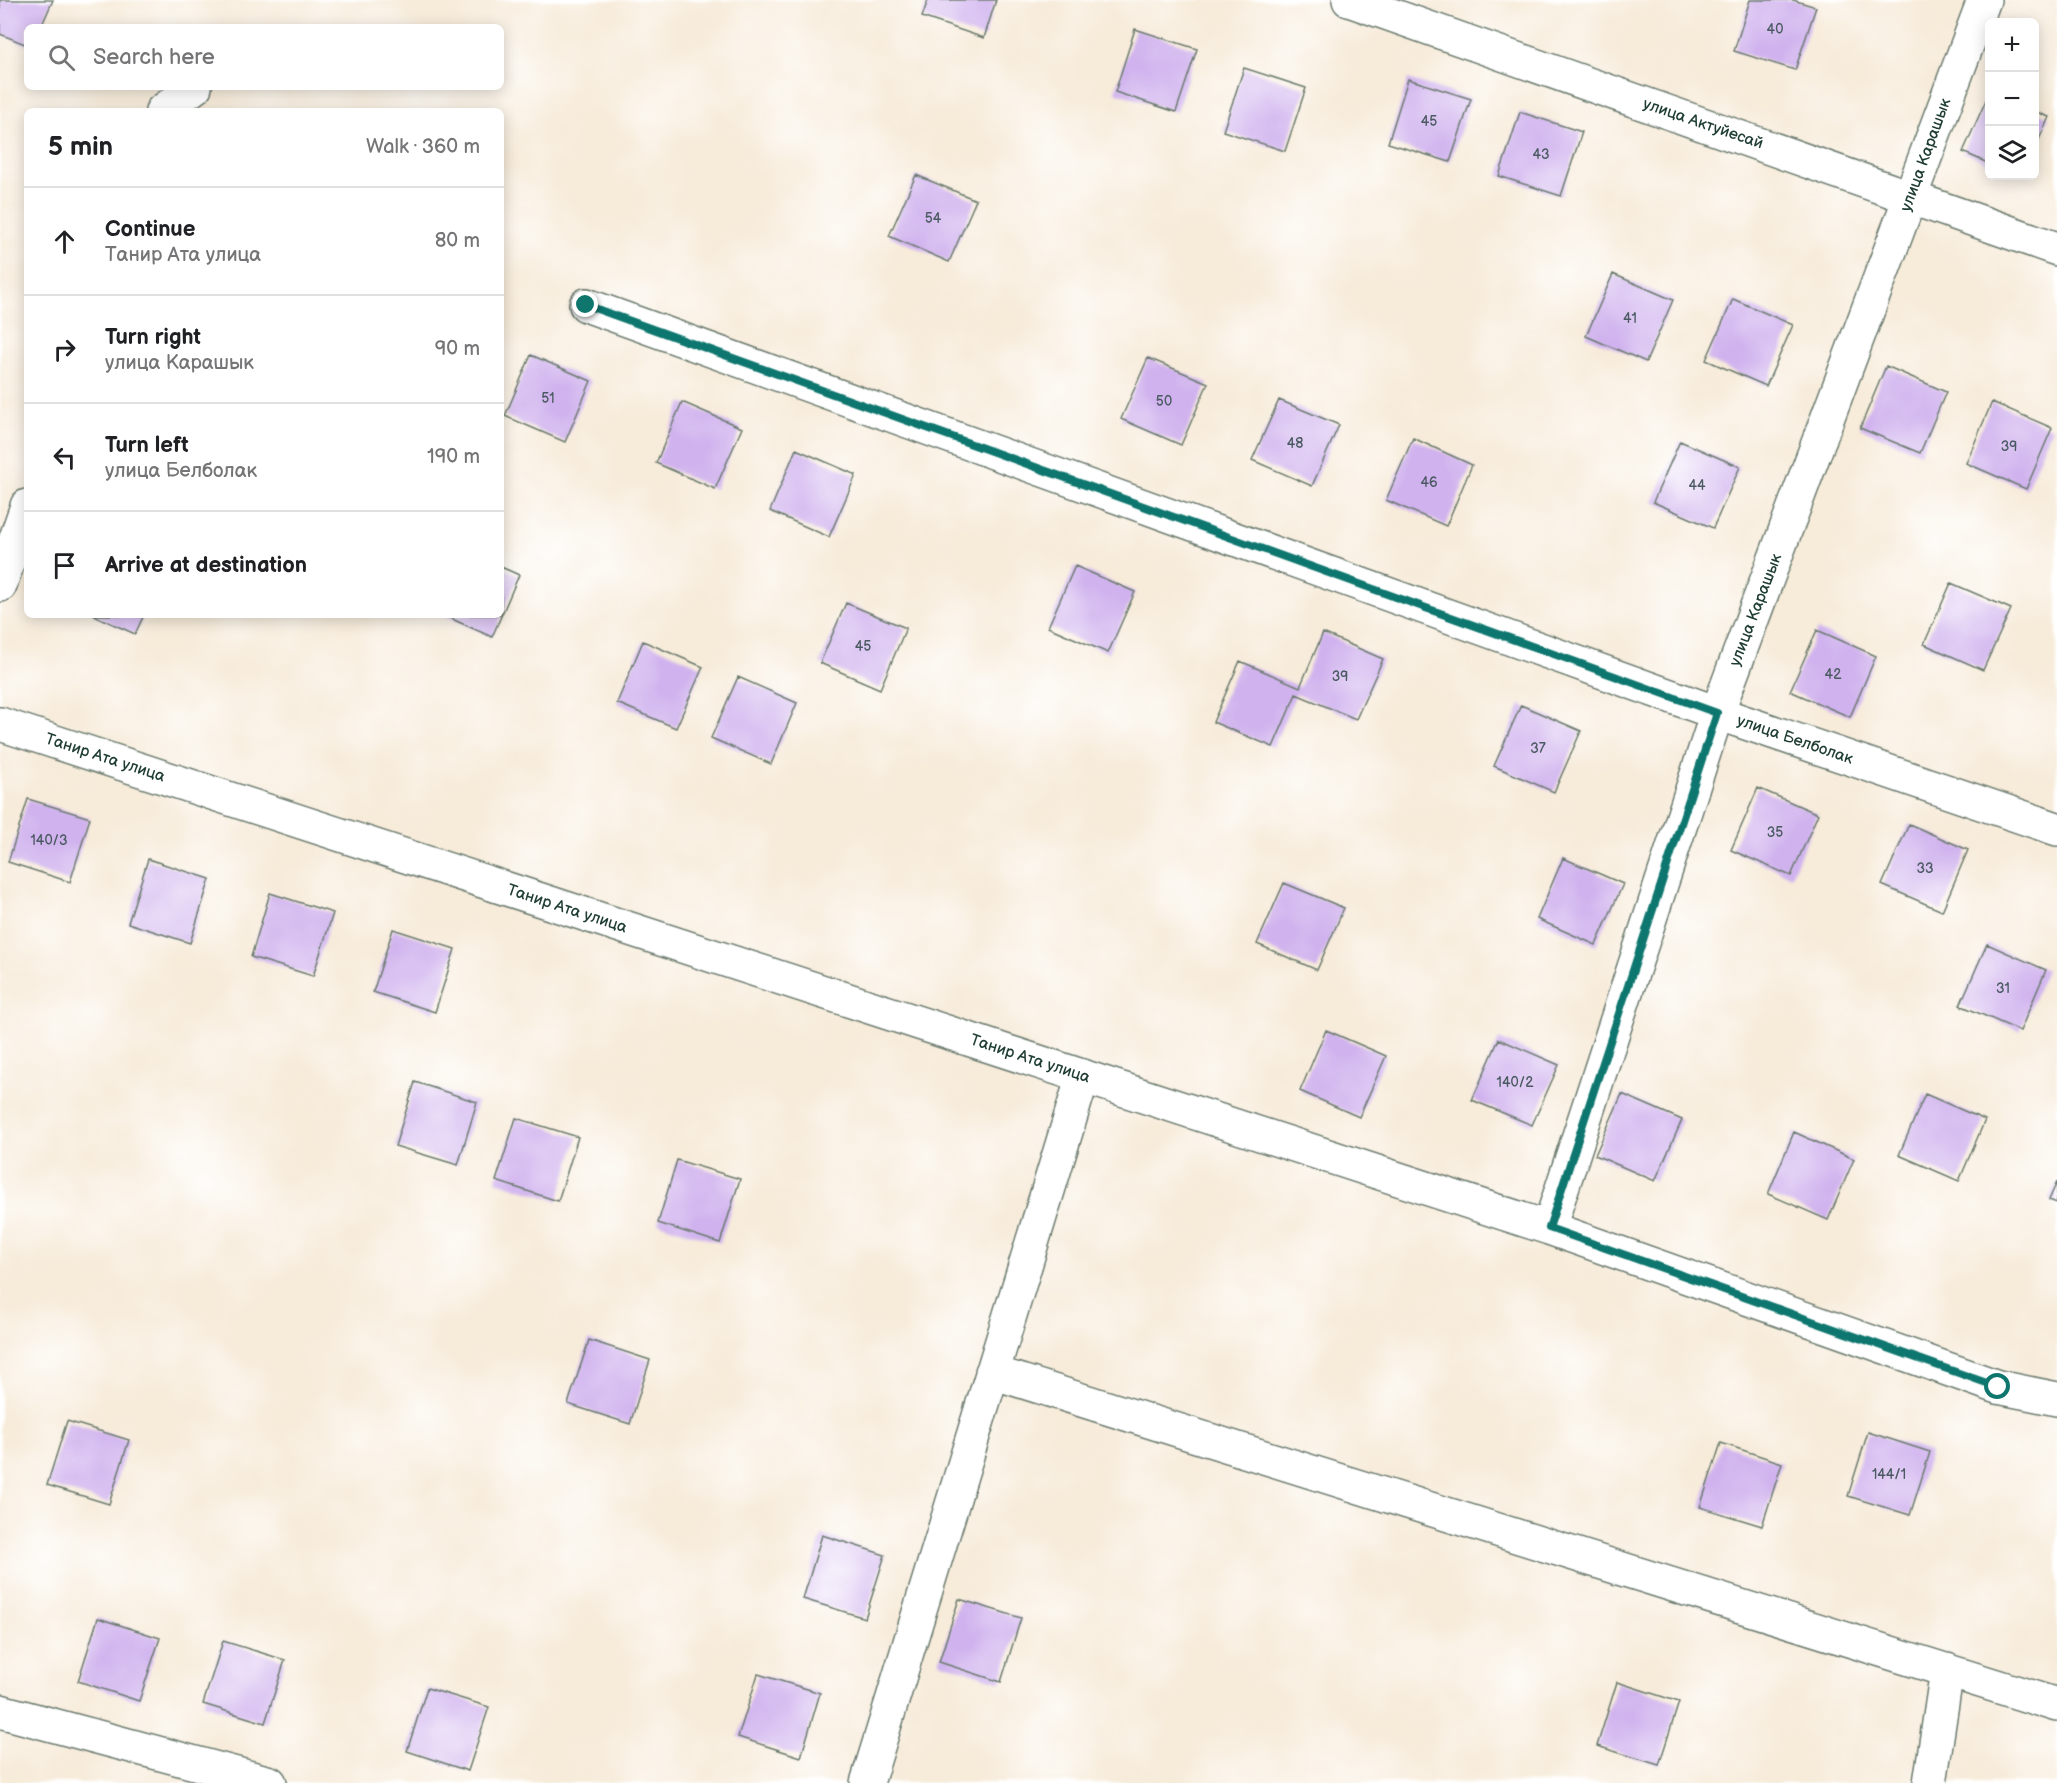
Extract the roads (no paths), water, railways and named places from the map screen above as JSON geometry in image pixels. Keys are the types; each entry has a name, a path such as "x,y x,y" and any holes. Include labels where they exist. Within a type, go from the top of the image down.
{"street":[{"name":"улица Актуйесай","path":"1350,0 2057,249"},
{"name":"улица Карашык","path":"1549,1228 1717,713 1984,0"},
{"path":"166,108 191,90"},
{"name":"улица Белболак","path":"586,305 1717,713 2057,829"},
{"path":"0,585 24,515"},
{"name":"Танир Ата улица","path":"0,724 1549,1228 1998,1387 2057,1399"},
{"path":"867,1783 1083,1076"},
{"path":"992,1372 2057,1705"},
{"path":"1930,1783 1947,1670"},
{"path":"0,1711 270,1783"}]}
